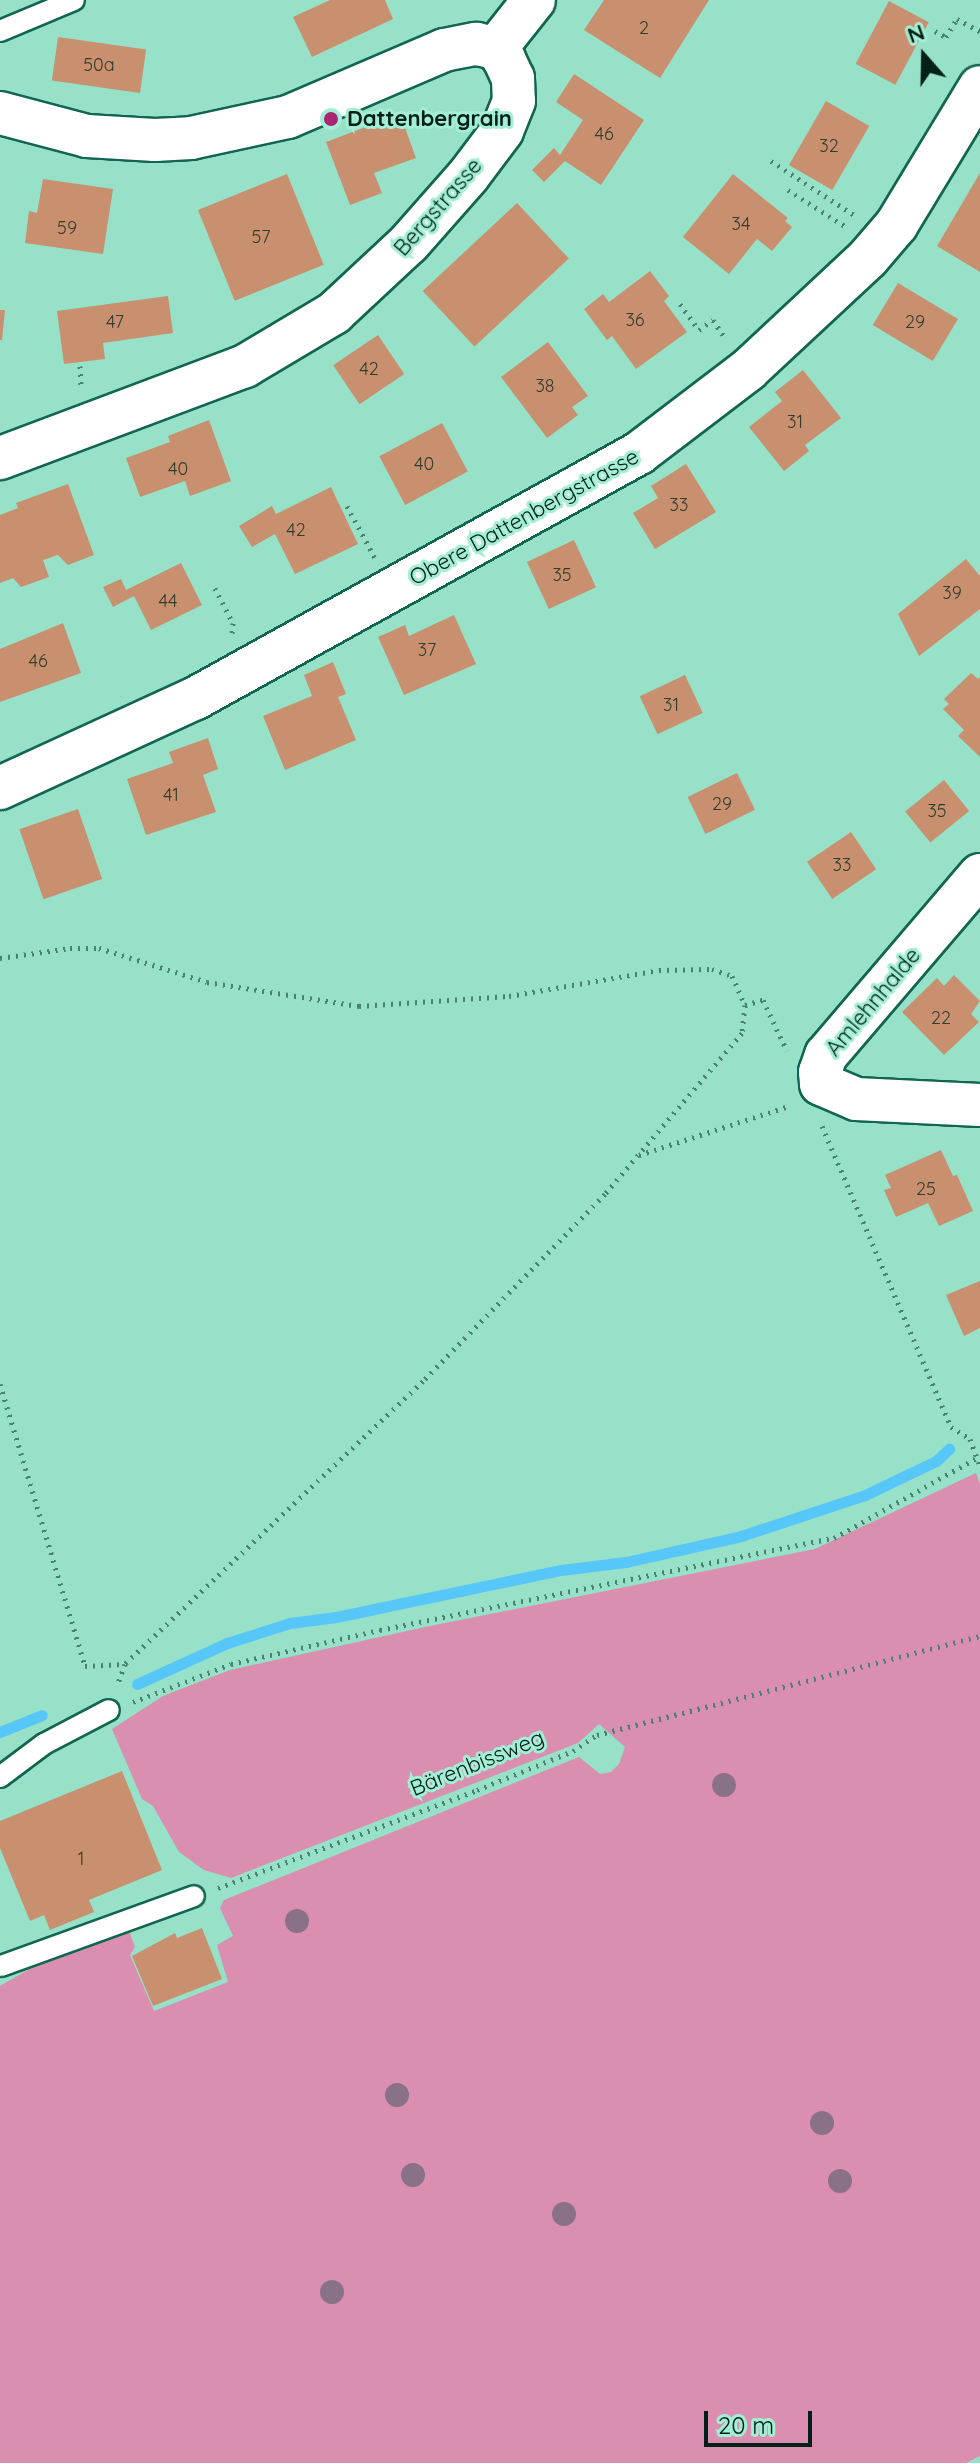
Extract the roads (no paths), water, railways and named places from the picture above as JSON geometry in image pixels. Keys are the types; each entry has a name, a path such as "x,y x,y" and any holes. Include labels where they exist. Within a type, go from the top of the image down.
{"street":[{"path":"0,113 87,136 155,140 191,138 288,117 444,50 476,44 496,48 534,0"},
{"name":"Bergstrasse","path":"0,458 245,366 334,313 409,243 502,131 514,101 513,78 496,48"},
{"name":"Obere Dattenbergstrasse","path":"0,788 196,698 567,496 639,453 748,370 873,251 932,170 980,87"},
{"name":"Amlehnhalde","path":"980,875 826,1055 820,1072 821,1084 856,1099 980,1105"}],"lane":[{"path":"0,31 74,0"},
{"path":"0,1777 44,1744 109,1710"},
{"path":"0,1966 194,1896"}],"waterway":[{"path":"137,1684 227,1643 290,1623 336,1617 561,1570 626,1562 741,1536 865,1495 936,1461 949,1449"},
{"path":"0,1732 42,1715"}],"place":[{"name":"Dattenbergrain","path":"331,119"}]}
